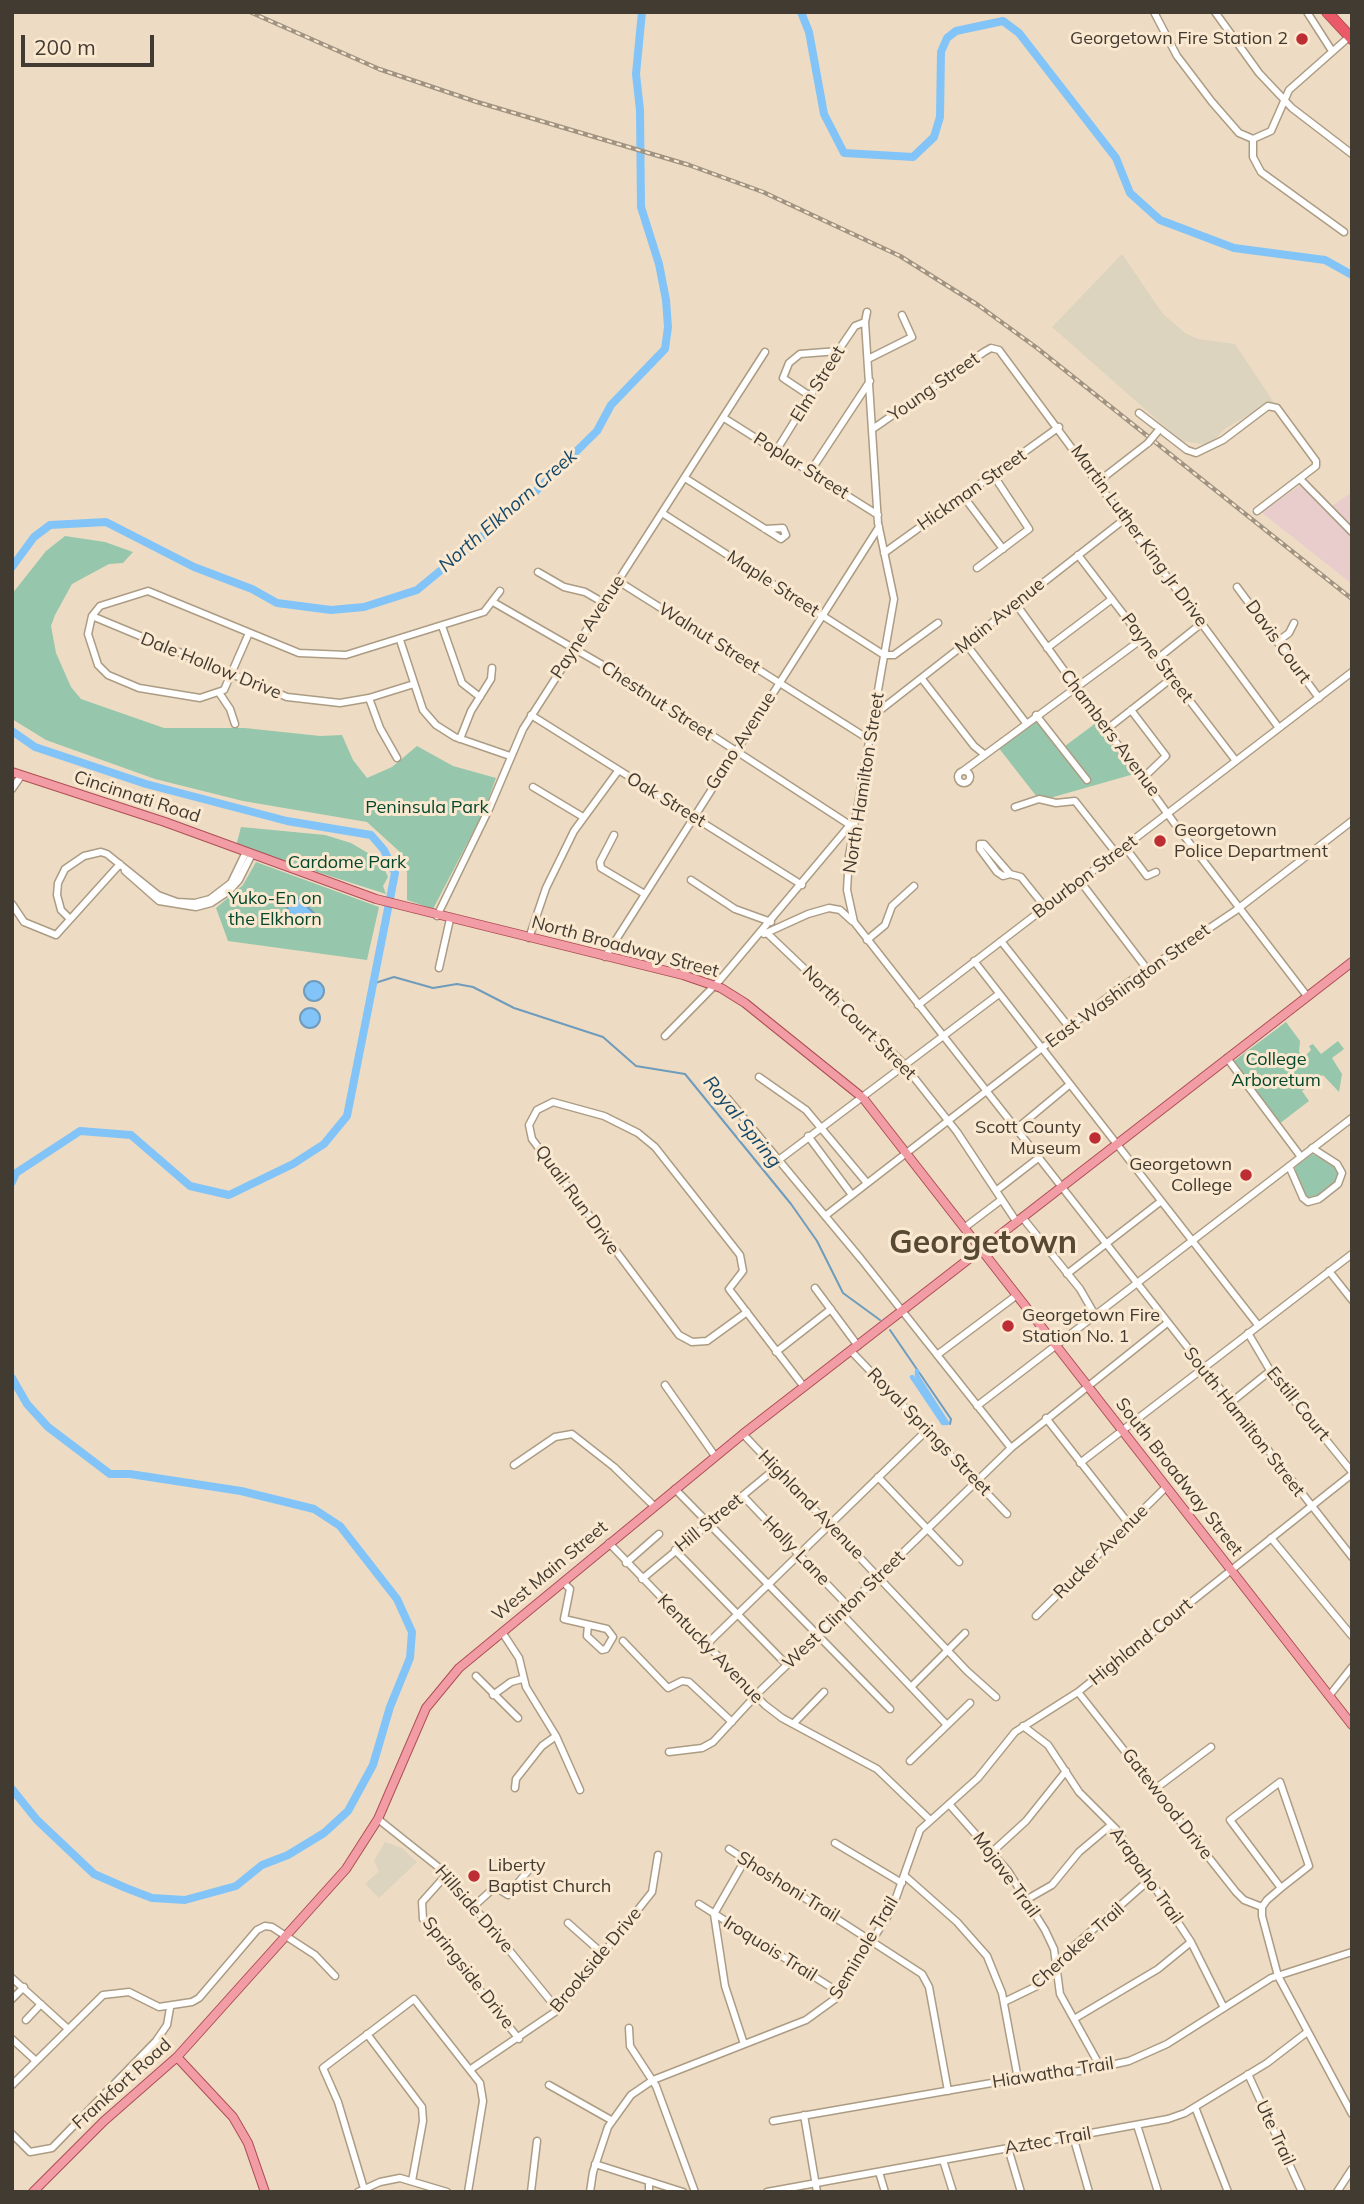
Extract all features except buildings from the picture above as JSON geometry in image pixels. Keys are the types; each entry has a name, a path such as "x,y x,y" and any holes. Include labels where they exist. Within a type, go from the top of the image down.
{"highway":[{"path":"1327,12 1350,38"}],"main road":[{"name":"Cincinnati Road","path":"16,774 156,818 376,898"},
{"name":"North Broadway Street","path":"376,898 715,986 746,1003 862,1096 964,1228"},
{"name":"West Main Street","path":"230,1999 346,1868 378,1819 431,1701 450,1677 715,1456 1352,962"},
{"name":"South Broadway Street","path":"964,1228 1352,1725"},
{"name":"Frankfort Road","path":"33,2192 103,2122 177,2057 230,1999"},
{"path":"177,2057 233,2117 248,2143 265,2192"}],"street":[{"path":"1154,12 1177,56 1212,102 1240,133 1254,139 1270,131 1283,99 1332,51 1350,38"},
{"path":"1215,12 1238,46 1283,99 1352,154"},
{"path":"1307,12 1332,51"},
{"path":"1254,139 1253,157 1261,172 1345,232"},
{"name":"North Hamilton Street","path":"867,312 865,322 879,527 894,599 852,826 849,905 854,922 867,940 1060,1187"},
{"path":"868,359 912,337 902,315"},
{"name":"Elm Street","path":"776,451 855,326 865,322"},
{"name":"Martin Luther King Jr Drive","path":"995,348 1008,358 1279,728"},
{"name":"Young Street","path":"874,428 984,352 995,348"},
{"path":"810,396 786,381 783,372 794,357 800,354 838,351"},
{"name":"Payne Avenue","path":"437,916 495,798 510,756 531,715 765,352"},
{"path":"810,472 870,380"},
{"path":"1139,412 1159,430 1193,453 1209,449 1268,406 1273,406 1283,415 1317,463 1301,480 1257,511"},
{"name":"Poplar Street","path":"724,418 878,515"},
{"name":"Hickman Street","path":"884,553 1059,427"},
{"path":"1099,481 1148,443 1159,430"},
{"path":"977,568 1029,529 994,476"},
{"path":"685,478 765,529"},
{"path":"1301,480 1352,532"},
{"path":"964,497 1003,549"},
{"name":"Maple Street","path":"662,513 884,655"},
{"name":"Main Avenue","path":"874,715 1126,517"},
{"name":"Gano Avenue","path":"605,957 643,893 879,527"},
{"name":"Payne Street","path":"1078,555 1236,761"},
{"path":"538,572 564,587 584,592 604,603"},
{"name":"Walnut Street","path":"618,580 870,740"},
{"name":"Davis Court","path":"1237,587 1319,698"},
{"path":"249,633 220,694 206,698 139,688 108,675 98,665 88,634 92,616 100,606 148,591 299,653 324,656 362,652 484,612 500,591"},
{"path":"1047,648 1111,598"},
{"name":"Chestnut Street","path":"494,602 658,699 852,826"},
{"name":"Chambers Avenue","path":"1016,604 1307,996"},
{"name":"Dale Hollow Drive","path":"92,616 231,675 299,699 321,703 369,698 414,684"},
{"path":"884,655 894,655 938,623"},
{"path":"1157,659 1202,623"},
{"path":"1277,642 1289,633 1294,623"},
{"path":"442,626 462,683 480,697"},
{"path":"963,771 1142,639"},
{"path":"400,640 414,684 429,717 445,732 510,756"},
{"path":"966,644 1026,723"},
{"path":"460,739 491,680 492,668"},
{"name":"Bourbon Street","path":"918,1005 1352,672"},
{"path":"1107,730 1172,678"},
{"path":"922,679 974,746 984,754"},
{"path":"220,694 230,709 235,724"},
{"path":"369,698 380,728 397,758"},
{"path":"1131,710 1166,756 1143,778"},
{"name":"Oak Street","path":"531,715 802,885"},
{"path":"1036,715 1087,780"},
{"path":"529,938 546,888 583,817 618,771"},
{"path":"12,789 16,774"},
{"path":"533,787 583,817"},
{"path":"1015,807 1039,799 1056,803 1075,801 1116,853"},
{"name":"East Washington Street","path":"825,1216 1069,1027 1147,969 1239,907 1352,821"},
{"path":"665,1036 715,986 852,826"},
{"path":"614,835 600,862 601,868 643,893"},
{"path":"1010,874 984,844 980,844 980,849 997,873 1021,877 1045,907"},
{"path":"1125,847 1147,876 1156,872"},
{"path":"70,919 61,909 57,895 58,883 65,869 74,860 101,852 120,864 130,878 159,901 196,907 211,903 229,891 239,880 249,853"},
{"path":"12,904 24,922 55,935 120,864"},
{"path":"691,880 735,909 771,922"},
{"path":"1080,881 1147,969"},
{"path":"867,940 885,925 892,906 914,887"},
{"path":"759,936 808,914 849,905"},
{"path":"835,908 854,922"},
{"path":"439,968 450,919"},
{"name":"North Court Street","path":"767,933 904,1065 948,1121 997,1190 1000,1200 1067,1274 1095,1315"},
{"path":"1001,941 1069,1027"},
{"path":"974,961 1258,1325"},
{"path":"780,1159 999,994"},
{"path":"1227,1058 1301,1157"},
{"path":"759,1077 806,1110 867,1183"},
{"path":"1015,1130 1069,1085"},
{"path":"727,1098 780,1159 1011,1448"},
{"name":"Quail Run Drive","path":"553,1102 604,1116 638,1133 655,1147 740,1255 743,1271 730,1289 747,1312 707,1341 692,1342 679,1335 532,1139 529,1125 537,1110 553,1102"},
{"path":"977,1406 1352,1118"},
{"path":"808,1136 852,1195"},
{"path":"1289,1166 1303,1198 1308,1202 1319,1199 1338,1184 1342,1173 1337,1164 1312,1148"},
{"path":"997,1190 1037,1159"},
{"name":"South Hamilton Street","path":"1060,1187 1352,1558"},
{"path":"964,1228 1000,1200"},
{"path":"1067,1274 1160,1202"},
{"path":"1080,1463 1352,1254"},
{"path":"1329,1271 1352,1300"},
{"name":"Royal Springs Street","path":"815,1288 831,1308 854,1348 926,1431 1007,1514"},
{"path":"937,1355 1017,1295"},
{"path":"776,1352 831,1308"},
{"path":"747,1312 804,1387"},
{"name":"West Clinton Street","path":"669,1752 709,1745 787,1665 1011,1448 1166,1324"},
{"name":"Estill Court","path":"1248,1333 1270,1371 1352,1473"},
{"path":"1229,1404 1270,1371"},
{"path":"665,1385 715,1456"},
{"path":"1046,1418 1129,1524"},
{"path":"707,1644 926,1431"},
{"path":"514,1465 555,1437 572,1434 614,1467 654,1506"},
{"name":"Highland Avenue","path":"743,1434 996,1697"},
{"name":"Hill Street","path":"642,1578 776,1468"},
{"name":"Highland Court","path":"1049,1710 1078,1692 1352,1473"},
{"path":"878,1477 959,1562"},
{"name":"Rucker Avenue","path":"1036,1616 1166,1487"},
{"path":"675,1489 890,1709"},
{"name":"Holly Lane","path":"743,1496 848,1606"},
{"path":"626,1563 659,1534"},
{"path":"1271,1538 1352,1636"},
{"name":"Kentucky Avenue","path":"609,1543 765,1705 793,1724 877,1769 929,1819"},
{"path":"675,1550 787,1665"},
{"path":"563,1582 570,1589 564,1619 588,1625 611,1633 613,1641 606,1649 602,1650 587,1636 588,1625"},
{"path":"841,1614 947,1724"},
{"path":"502,1632 519,1658 522,1679 556,1736 579,1790"},
{"path":"911,1687 965,1633"},
{"path":"623,1641 668,1688 682,1681 689,1682 732,1722"},
{"path":"1329,1696 1352,1667"},
{"path":"476,1676 518,1718"},
{"path":"493,1695 511,1682 522,1679"},
{"path":"793,1724 824,1692"},
{"name":"Gatewood Drive","path":"1078,1692 1236,1892 1244,1900 1262,1907"},
{"path":"910,1761 970,1703"},
{"name":"Seminole Trail","path":"590,2192 595,2164 611,2120 631,2095 653,2080 813,2017 840,1993 873,1941 903,1880 914,1843 929,1819 978,1778 1004,1743 1023,1726 1049,1710"},
{"name":"Arapaho Trail","path":"1023,1726 1048,1745 1079,1792 1111,1825 1191,1942 1224,2008"},
{"path":"515,1788 516,1779 542,1746 556,1736"},
{"path":"1155,1789 1211,1746"},
{"path":"991,1853 1026,1821 1066,1771"},
{"path":"1281,1888 1230,1820 1280,1782 1309,1866 1262,1907 1278,1976 1306,2033 1352,2114"},
{"name":"Mojave Trail","path":"949,1804 1008,1871 1024,1901 1050,1938 1060,1994 1101,2068"},
{"name":"Hillside Drive","path":"378,1819 447,1874 558,2010"},
{"path":"1024,1901 1052,1885 1079,1852 1111,1825"},
{"path":"835,1843 903,1880 975,1941 994,1971 1004,2002 1018,2079"},
{"name":"Shoshoni Trail","path":"729,1849 873,1941 926,1980 948,2091"},
{"name":"Brookside Drive","path":"471,2069 519,2039 558,2010 652,1892 658,1856"},
{"path":"744,2045 724,1986 714,1913 745,1860"},
{"path":"474,1906 495,1887 508,1895 532,1866"},
{"name":"Springside Drive","path":"447,1874 422,1902 423,1919 519,2039"},
{"name":"Cherokee Trail","path":"1004,2002 1032,1989 1148,1881"},
{"name":"Iroquois Trail","path":"699,1904 840,1993"},
{"path":"568,1923 603,1954"},
{"path":"12,2085 66,2028 103,1994 129,1992 159,2007 170,2008 199,1998 257,1930 265,1926 272,1927 284,1938 315,1955 335,1976"},
{"path":"1074,2019 1158,1969 1191,1942"},
{"name":"Hiawatha Trail","path":"773,2121 1018,2079 1101,2068 1151,2052 1278,1976 1352,1952"},
{"path":"12,1978 66,2028"},
{"path":"12,1999 24,1987"},
{"path":"447,2192 400,2178 380,2182 362,2191 338,2102 323,2068 414,1999 480,2083 482,2101 468,2192"},
{"path":"26,2021 41,2004"},
{"path":"12,2134 30,2152 52,2148 156,2041 167,2025 170,2008"},
{"path":"629,2028 631,2050 653,2080 695,2192"},
{"name":"Aztec Trail","path":"767,2192 1176,2117 1248,2074 1306,2033"},
{"path":"366,2034 422,2107 423,2120 412,2180"},
{"path":"12,2039 36,2061"},
{"name":"Ute Trail","path":"1248,2074 1303,2192"},
{"path":"549,2085 611,2120"},
{"path":"1195,2107 1228,2192"},
{"path":"804,2115 817,2192"},
{"path":"1137,2125 1158,2192"},
{"path":"1073,2136 1089,2192"},
{"path":"531,2192 537,2141"},
{"path":"1008,2148 1021,2192"},
{"path":"943,2160 953,2192"},
{"path":"595,2164 683,2192"},
{"path":"1336,2192 1352,2169"},
{"path":"879,2172 885,2192"},
{"path":"649,2181 649,2192"}],"shaded area":[{"path":"1122,254 1163,314 1185,333 1198,339 1235,344 1273,401 1226,428 1209,445 1181,441 1052,327"},
{"path":"1308,480 1332,506 1352,492 1352,584 1261,512"},
{"path":"385,1842 402,1848 417,1862 379,1898 365,1884 379,1871 374,1861"}],"green space":[{"name":"Peninsula Park","path":"65,536 105,542 133,552 123,563 109,564 72,584 51,626 56,653 71,687 81,699 164,728 245,728 320,736 342,735 353,760 367,778 392,767 417,746 453,766 496,778 484,811 433,909 407,900 407,873 401,853 367,822 243,801 155,779 46,740 12,719 12,594 46,551"},
{"path":"1041,717 1065,746 1096,723 1134,774 1050,798 1037,797 998,747"},
{"name":"Cardome Park","path":"241,827 325,835 351,843 373,856 384,868 388,877 383,886 386,894 236,846"},
{"name":"Yuko-En on the Elkhorn","path":"256,862 379,907 367,960 228,941 216,908 243,885"},
{"name":"College Arboretum","path":"1286,1022 1300,1041 1299,1052 1305,1056 1311,1050 1309,1046 1313,1044 1321,1054 1338,1041 1344,1049 1332,1058 1342,1074 1339,1092 1323,1075 1302,1091 1309,1101 1279,1124 1234,1061"},
{"path":"1312,1154 1333,1163 1340,1173 1338,1180 1312,1199 1306,1199 1298,1187 1295,1167"}],"water":[{"path":"298,898 319,918 318,924 303,920 294,926 290,924 292,918 287,907"},
{"path":"314,981 321,984 324,991 321,998 314,1001 307,998 304,991 307,984"},
{"path":"310,1008 317,1011 320,1018 317,1025 310,1028 303,1025 300,1018 303,1011"}],"waterway":[{"name":"North Elkhorn Creek","path":"12,567 34,537 50,525 106,522 194,567 252,589 277,603 331,610 364,607 417,590 532,495 597,431 611,405 665,349 668,327 666,300 659,264 641,207 640,110 636,74 642,12"},
{"name":"North Elkhorn Creek","path":"801,12 809,32 824,114 844,153 913,157 934,137 940,117 941,52 947,38 956,31 1003,21 1019,33 1116,158 1130,193 1160,220 1234,248 1325,260 1352,275"},
{"name":"Royal Spring","path":"12,731 35,747 146,784 287,821 371,835 384,850 395,873 347,1116 324,1144 293,1164 229,1195 190,1186 131,1135 80,1131 16,1173 12,1182"},
{"name":"Royal Spring","path":"372,984 394,977 433,988 457,984 473,987 514,1008 603,1037 636,1066 685,1074 791,1204 817,1241 843,1293 880,1320"},
{"name":"Royal Spring","path":"890,1330 951,1419 950,1424"},
{"name":"Royal Spring","path":"912,1377 943,1423 947,1423 917,1376 917,1371"},
{"name":"North Elkhorn Creek","path":"12,1378 27,1404 48,1427 110,1474 130,1474 241,1491 314,1509 340,1526 397,1599 412,1632 410,1658 390,1707 373,1765 348,1811 324,1833 288,1855 262,1865 236,1886 185,1900 152,1898 126,1888 94,1874 37,1820 12,1789"}],"railway":[{"path":"250,12 379,69 477,102 689,165 763,192 900,256 978,305 1037,348 1352,599"}],"place":[{"name":"Georgetown Fire Station 2","path":"1302,39"},
{"name":"Georgetown Police Department","path":"1160,841"},
{"name":"Scott County Museum","path":"1095,1138"},
{"name":"Georgetown College","path":"1246,1175"},
{"name":"Georgetown Fire Station No. 1","path":"1008,1326"},
{"name":"Liberty Baptist Church","path":"474,1876"}],"district":[{"name":"Georgetown","path":"983,1243"}]}
